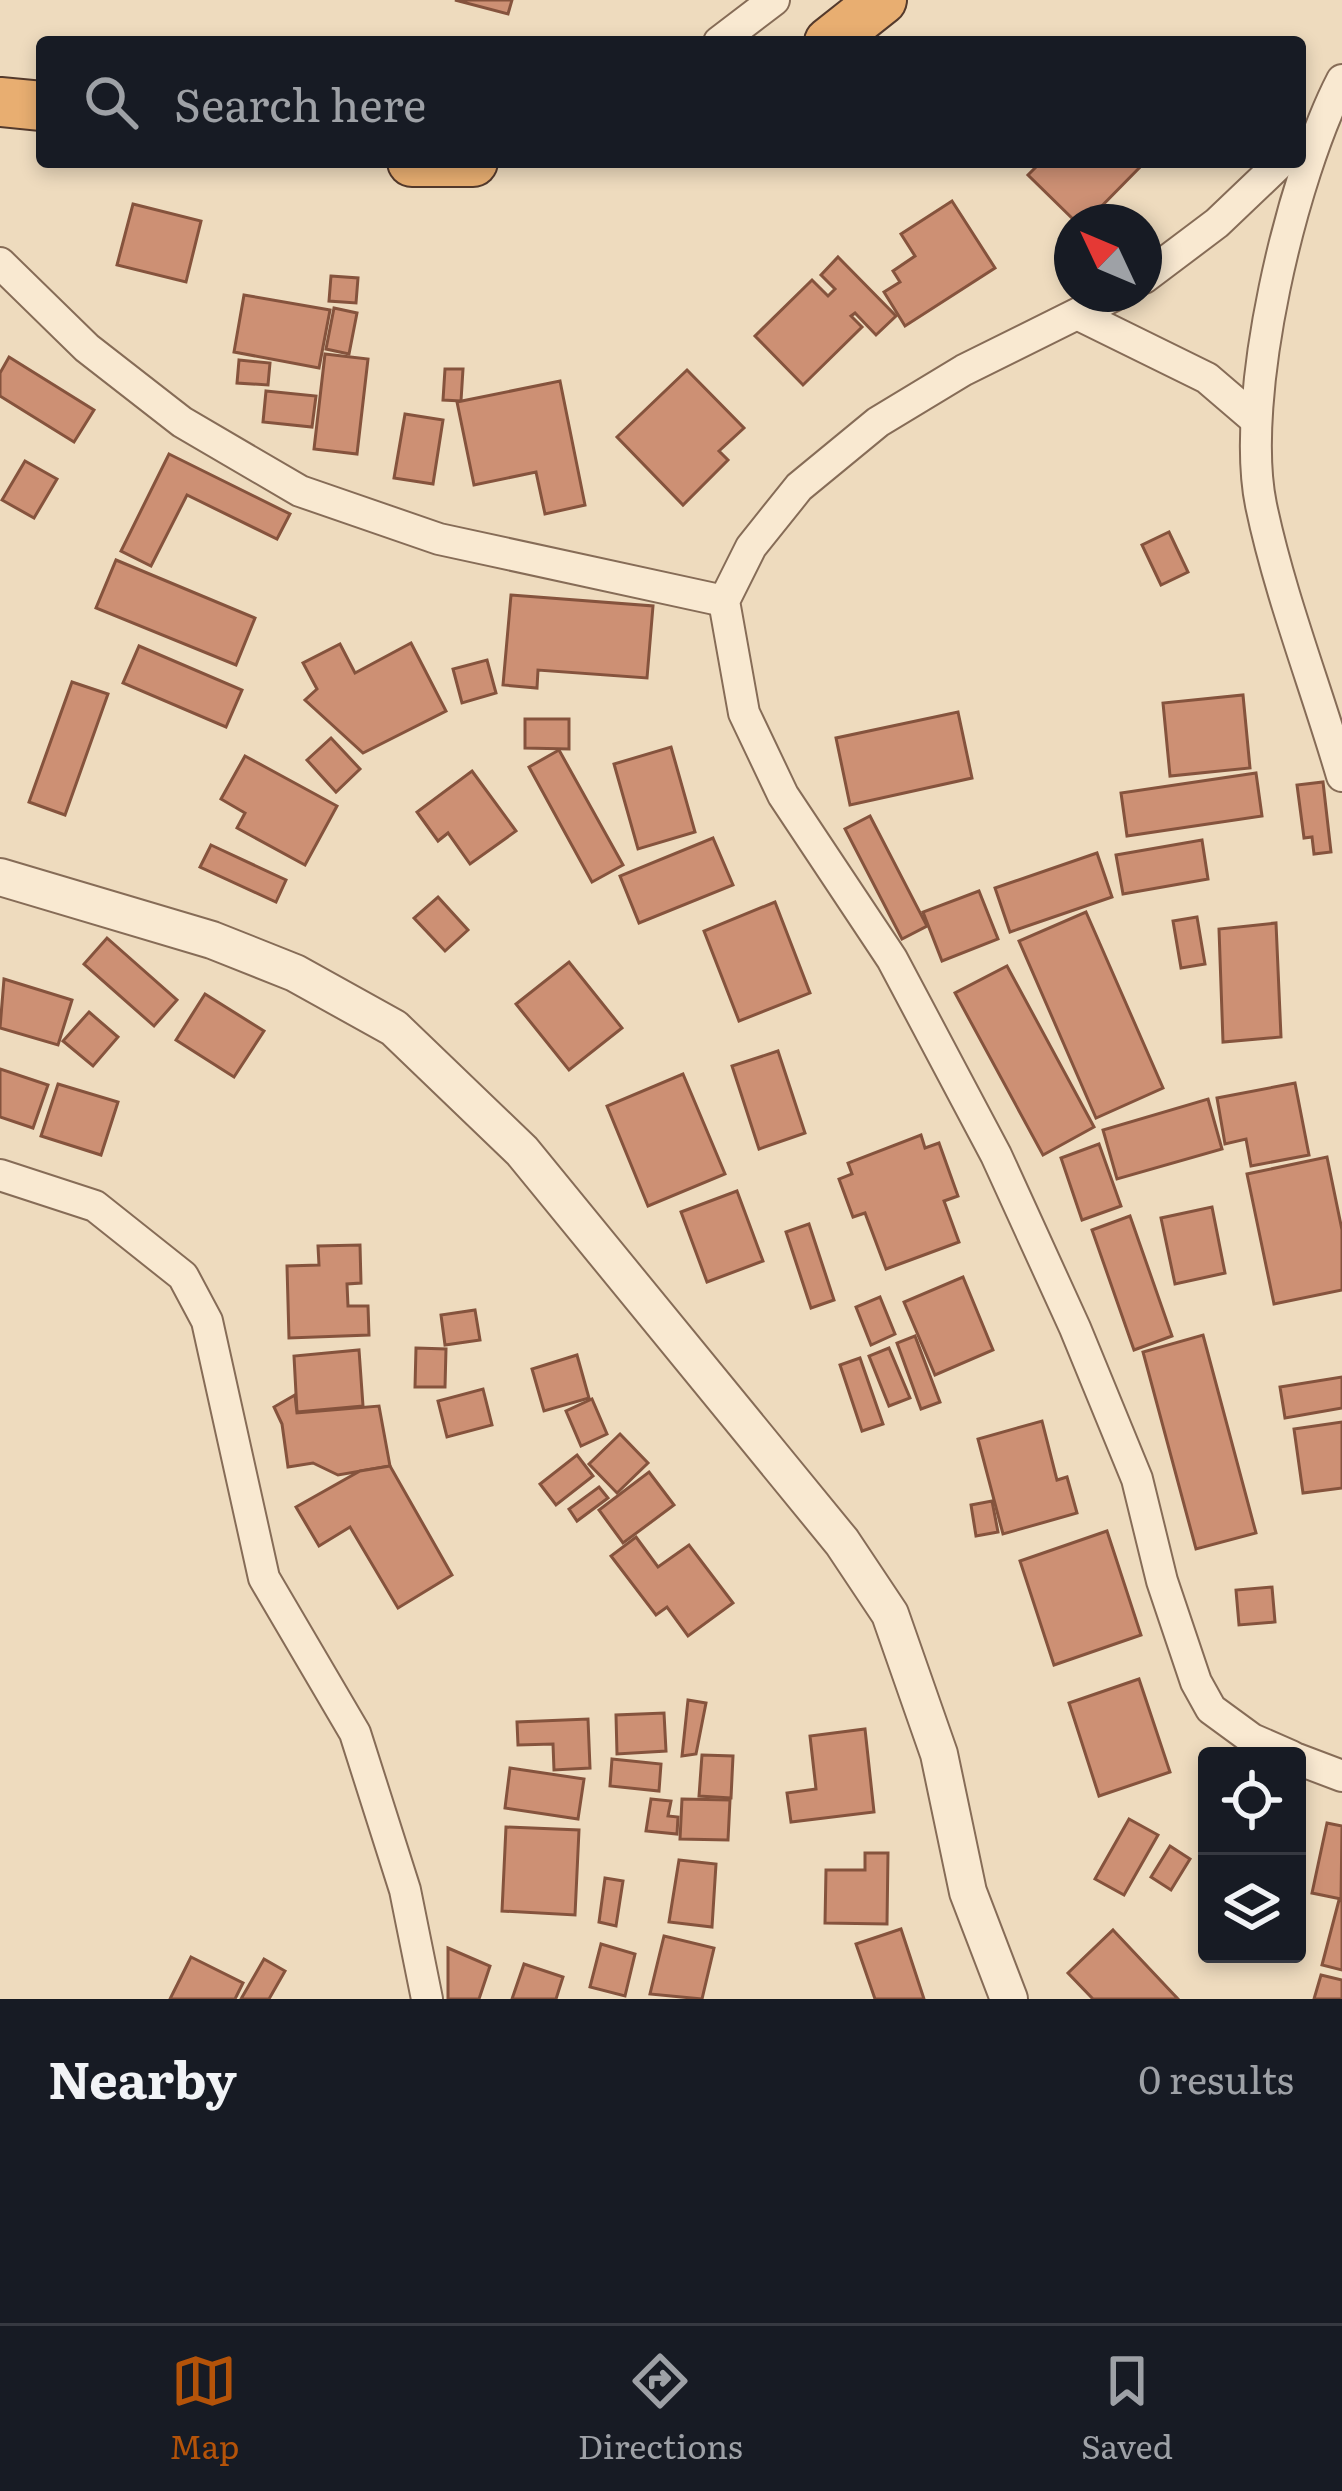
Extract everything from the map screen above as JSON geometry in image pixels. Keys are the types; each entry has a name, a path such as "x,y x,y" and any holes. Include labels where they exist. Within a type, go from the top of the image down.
{"highway":[{"path":"837,36 882,0"},
{"path":"0,102 36,105"}],"street":[{"path":"726,36 773,0"},
{"path":"1308,136 1342,80"},
{"path":"1162,264 1274,168"},
{"path":"1301,168 1264,336 1256,420 1261,502 1342,776"},
{"path":"0,263 87,348 182,422 300,491 366,518 439,539 724,601"},
{"path":"1088,312 964,370 878,422 799,488 751,547 724,601 744,712 773,775 892,959 996,1155 1075,1328 1137,1478 1162,1581 1196,1682 1211,1709 1271,1747"},
{"path":"1081,316 1207,378 1256,420"},
{"path":"0,877 212,940 295,973 394,1028 522,1151 842,1541 890,1614 939,1754 968,1892 1009,1999"},
{"path":"0,1175 95,1206 183,1276 207,1321 264,1579 355,1733 405,1890 427,1999"},
{"path":"1306,1762 1342,1776"}],"building":[{"path":"455,0 512,0 508,14"},
{"path":"1035,168 1139,168 1104,204 1058,204 1028,175"},
{"path":"952,201 995,268 905,326 884,292 900,282 893,271 915,256 901,234"},
{"path":"133,204 201,221 186,282 117,265"},
{"path":"838,257 896,316 876,335 855,313 851,316 862,327 803,385 755,336 812,280 828,296 835,289 821,275"},
{"path":"331,276 358,278 356,303 329,301"},
{"path":"244,295 330,310 319,368 234,352"},
{"path":"334,308 357,313 349,354 326,349"},
{"path":"325,354 368,359 357,454 314,449"},
{"path":"9,357 94,410 74,442 0,396 0,373"},
{"path":"239,360 270,363 268,385 237,383"},
{"path":"445,369 463,369 461,401 443,400"},
{"path":"687,370 744,428 719,451 728,460 683,505 617,437"},
{"path":"560,381 585,505 545,514 536,472 474,485 457,402"},
{"path":"266,391 316,396 312,427 263,422"},
{"path":"405,414 443,420 433,484 394,478"},
{"path":"169,454 290,514 277,539 187,495 151,566 121,551"},
{"path":"25,461 57,479 34,518 2,500"},
{"path":"1169,532 1188,572 1161,585 1142,545"},
{"path":"116,560 255,618 236,665 96,608"},
{"path":"511,595 653,606 647,678 538,670 537,688 503,685"},
{"path":"411,643 446,711 363,753 305,700 317,689 303,663 340,644 355,673"},
{"path":"139,646 242,690 226,727 123,683"},
{"path":"487,660 496,693 462,703 453,669"},
{"path":"72,682 108,694 65,815 29,802"},
{"path":"1243,695 1250,768 1170,776 1163,703"},
{"path":"958,712 972,778 850,805 836,738"},
{"path":"525,719 569,719 569,749 525,748"},
{"path":"331,738 360,769 336,792 307,760"},
{"path":"671,747 695,832 638,849 614,764"},
{"path":"559,750 623,865 592,882 529,767"},
{"path":"245,756 337,806 305,865 237,828 245,813 221,799"},
{"path":"472,771 516,831 470,864 448,833 438,841 417,812"},
{"path":"1256,773 1262,816 1127,836 1121,793"},
{"path":"1323,782 1331,852 1314,854 1312,837 1304,838 1297,785"},
{"path":"870,816 927,926 902,939 845,829"},
{"path":"713,838 733,885 639,923 620,876"},
{"path":"1202,840 1208,879 1123,894 1116,855"},
{"path":"211,845 286,880 276,902 200,867"},
{"path":"1097,853 1112,897 1010,932 995,888"},
{"path":"979,891 998,939 942,961 923,912"},
{"path":"438,897 468,930 445,951 414,918"},
{"path":"775,902 810,993 739,1021 704,931"},
{"path":"1086,912 1163,1088 1096,1118 1019,941"},
{"path":"1197,917 1205,964 1181,968 1173,921"},
{"path":"1276,923 1281,1037 1223,1042 1219,929"},
{"path":"107,938 177,1000 154,1026 84,964"},
{"path":"569,962 622,1028 569,1070 516,1004"},
{"path":"1007,966 1094,1127 1043,1155 955,993"},
{"path":"4,979 72,1000 58,1045 0,1028"},
{"path":"205,994 264,1031 234,1077 176,1040"},
{"path":"89,1012 118,1037 93,1066 63,1041"},
{"path":"778,1051 805,1133 759,1149 732,1066"},
{"path":"0,1069 48,1085 33,1128 0,1117"},
{"path":"683,1074 725,1174 648,1206 607,1106"},
{"path":"1295,1083 1309,1155 1251,1166 1246,1139 1225,1144 1217,1098"},
{"path":"58,1084 118,1102 101,1155 41,1136"},
{"path":"1208,1099 1222,1149 1117,1179 1103,1130"},
{"path":"921,1135 925,1148 939,1143 958,1196 944,1201 959,1242 886,1269 865,1213 853,1217 839,1179 852,1174 848,1163"},
{"path":"1099,1144 1121,1206 1082,1220 1061,1158"},
{"path":"1327,1157 1342,1230 1342,1290 1274,1304 1247,1174"},
{"path":"737,1191 763,1261 707,1282 681,1212"},
{"path":"1212,1207 1225,1273 1175,1284 1161,1218"},
{"path":"1130,1216 1172,1336 1134,1350 1092,1230"},
{"path":"809,1224 834,1300 811,1308 786,1232"},
{"path":"360,1245 361,1283 347,1284 348,1306 368,1306 369,1335 289,1338 287,1266 319,1265 318,1246"},
{"path":"963,1277 993,1350 935,1375 904,1302"},
{"path":"880,1297 895,1334 871,1345 856,1307"},
{"path":"475,1310 480,1340 445,1345 441,1315"},
{"path":"1203,1335 1256,1533 1196,1549 1143,1352"},
{"path":"915,1336 940,1402 921,1409 897,1343"},
{"path":"416,1348 446,1349 445,1387 415,1387"},
{"path":"889,1348 910,1398 889,1406 869,1356"},
{"path":"359,1350 363,1406 297,1412 294,1356"},
{"path":"577,1355 589,1398 544,1411 532,1369"},
{"path":"860,1358 883,1424 862,1431 840,1365"},
{"path":"1342,1377 1342,1408 1285,1418 1280,1387"},
{"path":"483,1389 492,1425 447,1437 438,1401"},
{"path":"295,1395 297,1413 379,1406 390,1466 338,1475 313,1463 288,1467 282,1424 274,1407"},
{"path":"592,1399 607,1434 581,1446 566,1411"},
{"path":"1042,1421 1057,1480 1067,1477 1077,1513 1003,1534 978,1439"},
{"path":"1342,1422 1342,1488 1303,1493 1294,1429"},
{"path":"620,1434 648,1463 617,1493 589,1464"},
{"path":"577,1455 593,1476 556,1505 540,1484"},
{"path":"390,1466 452,1575 398,1608 350,1527 319,1546 296,1507 360,1471"},
{"path":"649,1472 674,1505 623,1543 599,1510"},
{"path":"599,1487 608,1498 577,1521 569,1509"},
{"path":"992,1501 998,1532 976,1536 971,1505"},
{"path":"1107,1531 1141,1635 1054,1665 1020,1561"},
{"path":"636,1537 658,1567 689,1545 733,1603 688,1636 667,1607 656,1615 611,1556"},
{"path":"1272,1587 1275,1622 1239,1625 1236,1590"},
{"path":"1139,1679 1170,1772 1099,1796 1069,1703"},
{"path":"688,1700 706,1703 696,1754 682,1756"},
{"path":"664,1713 666,1751 617,1754 616,1715"},
{"path":"588,1719 590,1768 554,1770 553,1744 518,1745 517,1722"},
{"path":"865,1729 874,1812 791,1822 787,1793 816,1789 810,1736"},
{"path":"702,1755 733,1756 731,1798 699,1796"},
{"path":"612,1759 661,1764 659,1791 610,1786"},
{"path":"510,1768 584,1779 578,1819 505,1808"},
{"path":"651,1799 671,1801 668,1816 678,1817 677,1834 646,1831"},
{"path":"682,1799 730,1800 728,1840 680,1839"},
{"path":"1129,1819 1158,1835 1124,1895 1095,1879"},
{"path":"1327,1823 1342,1826 1341,1899 1312,1893"},
{"path":"506,1827 579,1830 575,1915 502,1911"},
{"path":"1170,1846 1190,1859 1171,1890 1151,1877"},
{"path":"865,1853 888,1853 887,1924 825,1923 826,1870 865,1870"},
{"path":"679,1860 716,1864 712,1927 669,1922"},
{"path":"605,1878 623,1881 616,1926 599,1922"},
{"path":"1342,1901 1342,1970 1322,1965"},
{"path":"901,1929 924,1999 875,1999 856,1944"},
{"path":"1113,1930 1178,1999 1093,1999 1068,1973"},
{"path":"664,1936 714,1948 702,1999 650,1994"},
{"path":"601,1944 635,1954 625,1996 590,1987"},
{"path":"448,1948 490,1966 479,1999 448,1999"},
{"path":"191,1957 243,1983 235,1999 170,1999"},
{"path":"264,1959 285,1971 269,1999 241,1999"},
{"path":"524,1964 563,1977 556,1999 512,1999"},
{"path":"1321,1975 1342,1980 1342,1999 1314,1999"}]}
